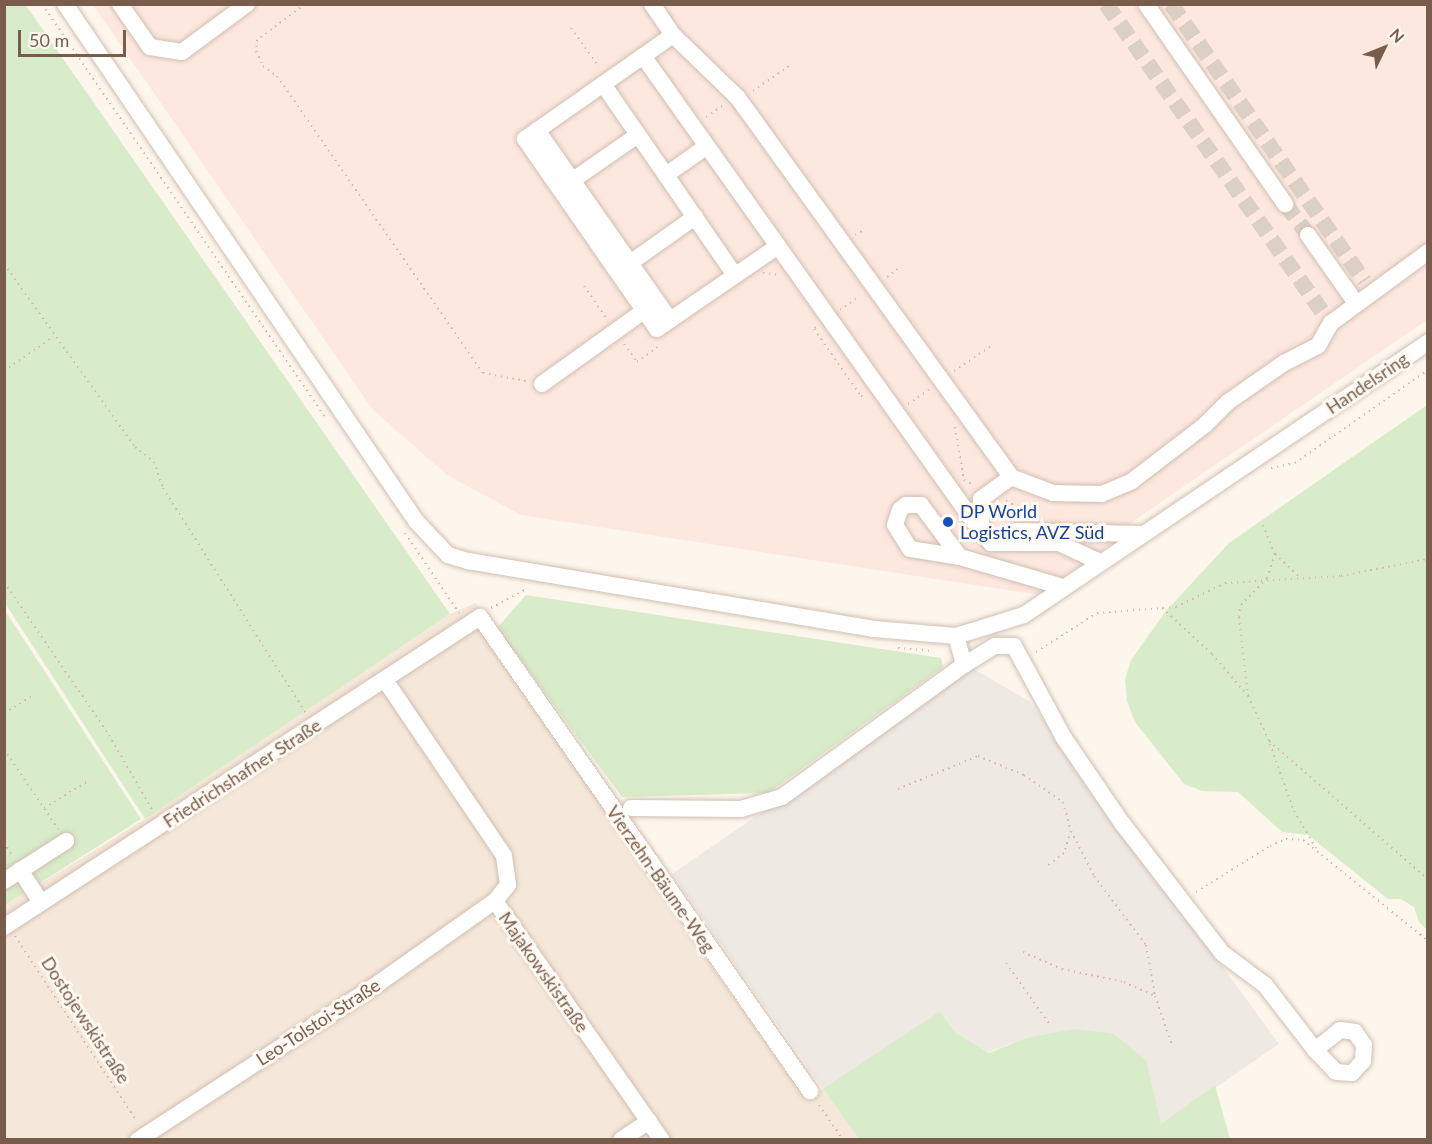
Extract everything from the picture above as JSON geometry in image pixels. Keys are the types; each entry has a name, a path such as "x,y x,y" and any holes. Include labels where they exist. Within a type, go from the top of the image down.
{"street":[{"path":"65,4 416,521 448,555 490,566 874,629 956,636 964,665"},
{"path":"120,4 150,47 182,52 247,4"},
{"path":"652,4 673,35 738,98 1011,477 1053,493 1102,494 1132,481 1205,425 1228,402 1284,363 1318,346 1326,317 1356,303 1372,284 1428,252"},
{"path":"1146,4 1285,204"},
{"path":"673,35 525,139 657,329 778,246"},
{"path":"643,56 981,532 991,543 1059,543 1100,562"},
{"path":"603,84 735,275"},
{"path":"537,130 670,320"},
{"path":"573,180 638,135"},
{"path":"666,175 707,146"},
{"path":"630,263 695,217"},
{"path":"1308,235 1356,303"},
{"path":"542,384 645,310"},
{"name":"Handelsring","path":"956,636 1024,615 1305,422 1428,342"},
{"path":"981,532 981,499 1011,477"},
{"path":"981,532 1141,534"},
{"path":"960,557 1063,587"},
{"name":"Friedrichshafner Straße","path":"6,926 474,621"},
{"name":"Vierzehn-Bäume-Weg","path":"474,621 810,1091"},
{"path":"631,808 763,805 782,797 964,665 995,646 1014,646 1064,738 1122,823 1182,898 1222,953 1265,985 1315,1050"},
{"name":"Majakowskistraße","path":"385,680 504,856 508,885 495,901 662,1140"},
{"path":"4,881 66,841"},
{"path":"20,870 41,902"},
{"name":"Leo-Tolstoi-Straße","path":"140,1135 380,983 495,901"},
{"path":"621,1140 649,1121"}],"path":[{"path":"42,4 326,418"},
{"path":"305,4 257,40 256,51 263,66 276,76 483,373 542,384"},
{"path":"4,264 53,336 135,447 154,462 163,488 314,726"},
{"path":"4,371 53,336"},
{"path":"932,388 937,396"},
{"path":"954,424 964,480 1036,516 1037,531"},
{"path":"1262,523 1275,554 1299,576"},
{"path":"400,526 474,621"},
{"path":"1248,696 1239,617 1242,605 1267,578 1275,554"},
{"path":"1024,661 1063,631 1096,612 1176,607 1225,583 1299,576 1341,576 1428,559"},
{"path":"4,582 109,735 161,825"},
{"path":"1161,607 1212,654 1248,696 1269,741 1294,811 1318,851"},
{"path":"4,713 33,696"},
{"path":"1269,741 1428,879"},
{"path":"4,748 66,841"},
{"path":"898,789 978,756 1024,775 1063,802 1071,831 1094,876 1146,945 1155,996 1172,1045"},
{"path":"44,808 90,780"},
{"path":"1046,867 1064,853 1071,831"},
{"path":"1182,898 1286,839 1303,840 1428,941"},
{"name":"Dostojewskistraße","path":"6,926 140,1135"},
{"path":"1420,935 1428,936"},
{"path":"1023,952 1062,969 1124,982 1155,996"},
{"path":"1006,963 1050,1025"},
{"path":"810,1091 843,1140"}],"shaded area":[{"path":"93,5 1427,5 1427,320 1132,522 1123,535 1039,595 521,515 447,475 373,410"},
{"path":"476,603 656,887 806,1101 823,1089 859,1139 5,1140 5,905 145,819 450,614"},
{"path":"972,668 1029,701 1279,1044 1161,1125 1026,1038 988,1052 956,1033 940,1011 824,1090 672,874"}],"green space":[{"path":"25,4 450,614 145,819 5,603 4,5"},
{"path":"1427,405 1427,930 1419,922 1414,907 1401,899 1388,899 1308,835 1282,832 1238,792 1202,791 1184,784 1135,722 1127,701 1125,679 1131,660 1166,611 1229,543"},
{"path":"526,595 941,658 943,667 768,793 622,797 497,628"},
{"path":"4,609 141,819 5,905 4,905"},
{"path":"940,1011 955,1032 989,1053 1026,1038 1075,1029 1114,1034 1146,1060 1161,1124 1215,1085 1230,1139 859,1139 823,1089"}],"tunnel":[{"path":"1106,4 1322,311"},
{"path":"1171,4 1364,281"},
{"path":"1285,204 1308,235"}],"place":[{"name":"DP World Logistics, AVZ Süd","path":"948,522"}]}
